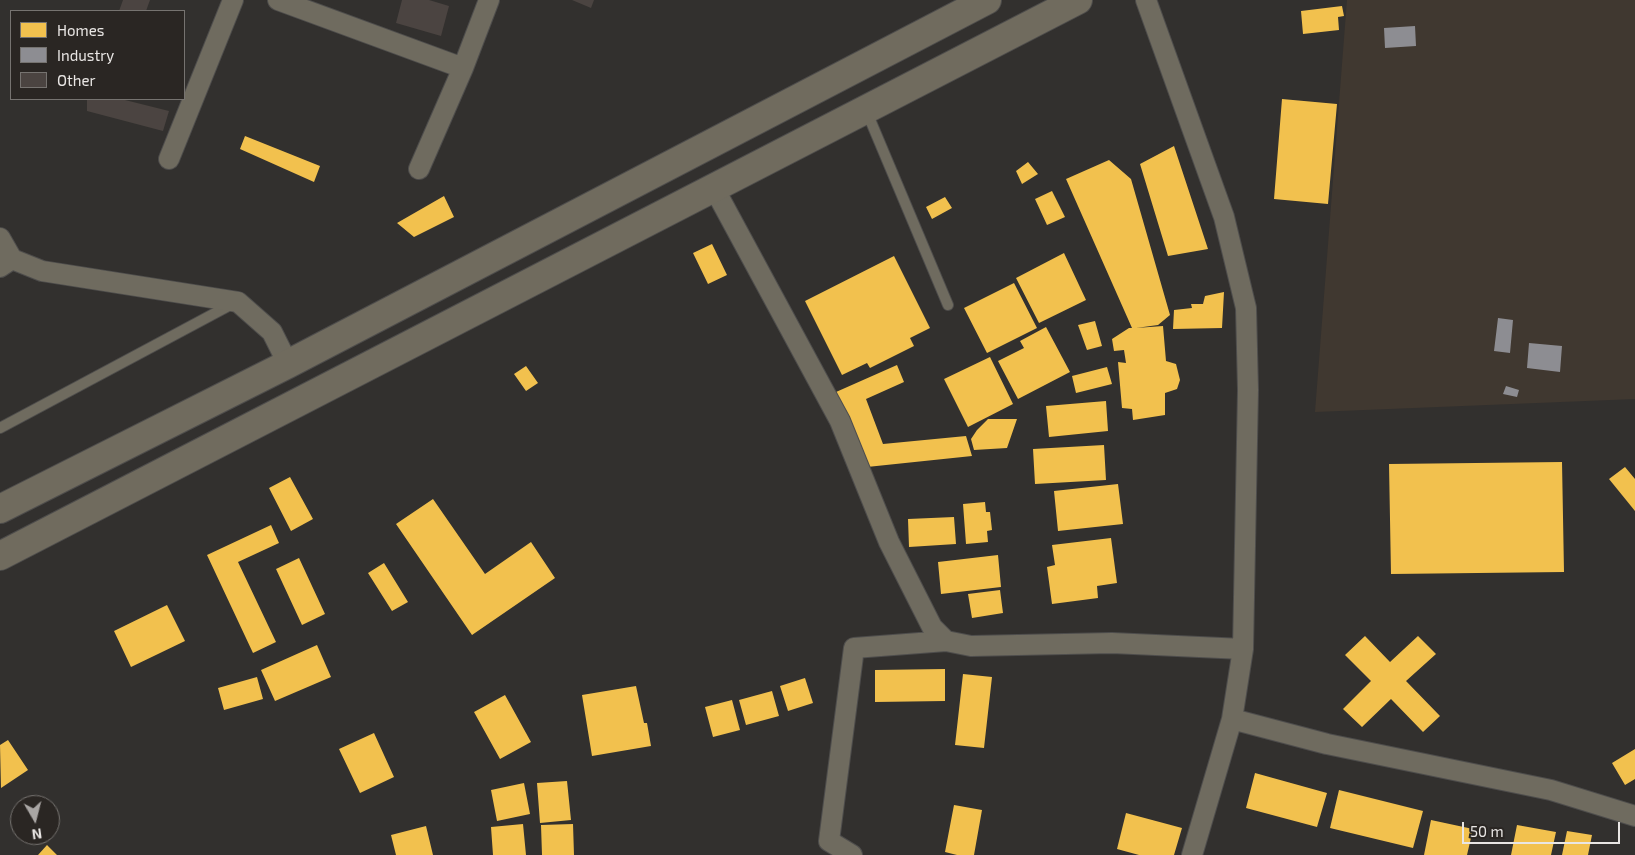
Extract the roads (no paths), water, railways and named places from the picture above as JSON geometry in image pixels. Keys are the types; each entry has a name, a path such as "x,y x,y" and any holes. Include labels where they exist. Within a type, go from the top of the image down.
{"main road":[{"path":"0,509 288,364 987,0"},
{"path":"0,556 1078,0"}],"street":[{"path":"169,159 233,0"},
{"path":"278,0 463,68"},
{"path":"419,169 463,68 489,0"},
{"path":"1146,0 1224,217 1246,308 1248,390 1243,649 1232,719 1192,855"},
{"path":"714,188 840,422 889,542 932,627 946,641"},
{"path":"0,238 6,263 42,271 238,302 272,332 288,364"},
{"path":"852,855 829,841 854,648 946,641 971,646 1112,643 1243,649"},
{"path":"1232,719 1327,744 1551,790 1635,816"}],"lane":[{"path":"866,109 948,305"},
{"path":"0,428 238,302"}]}
